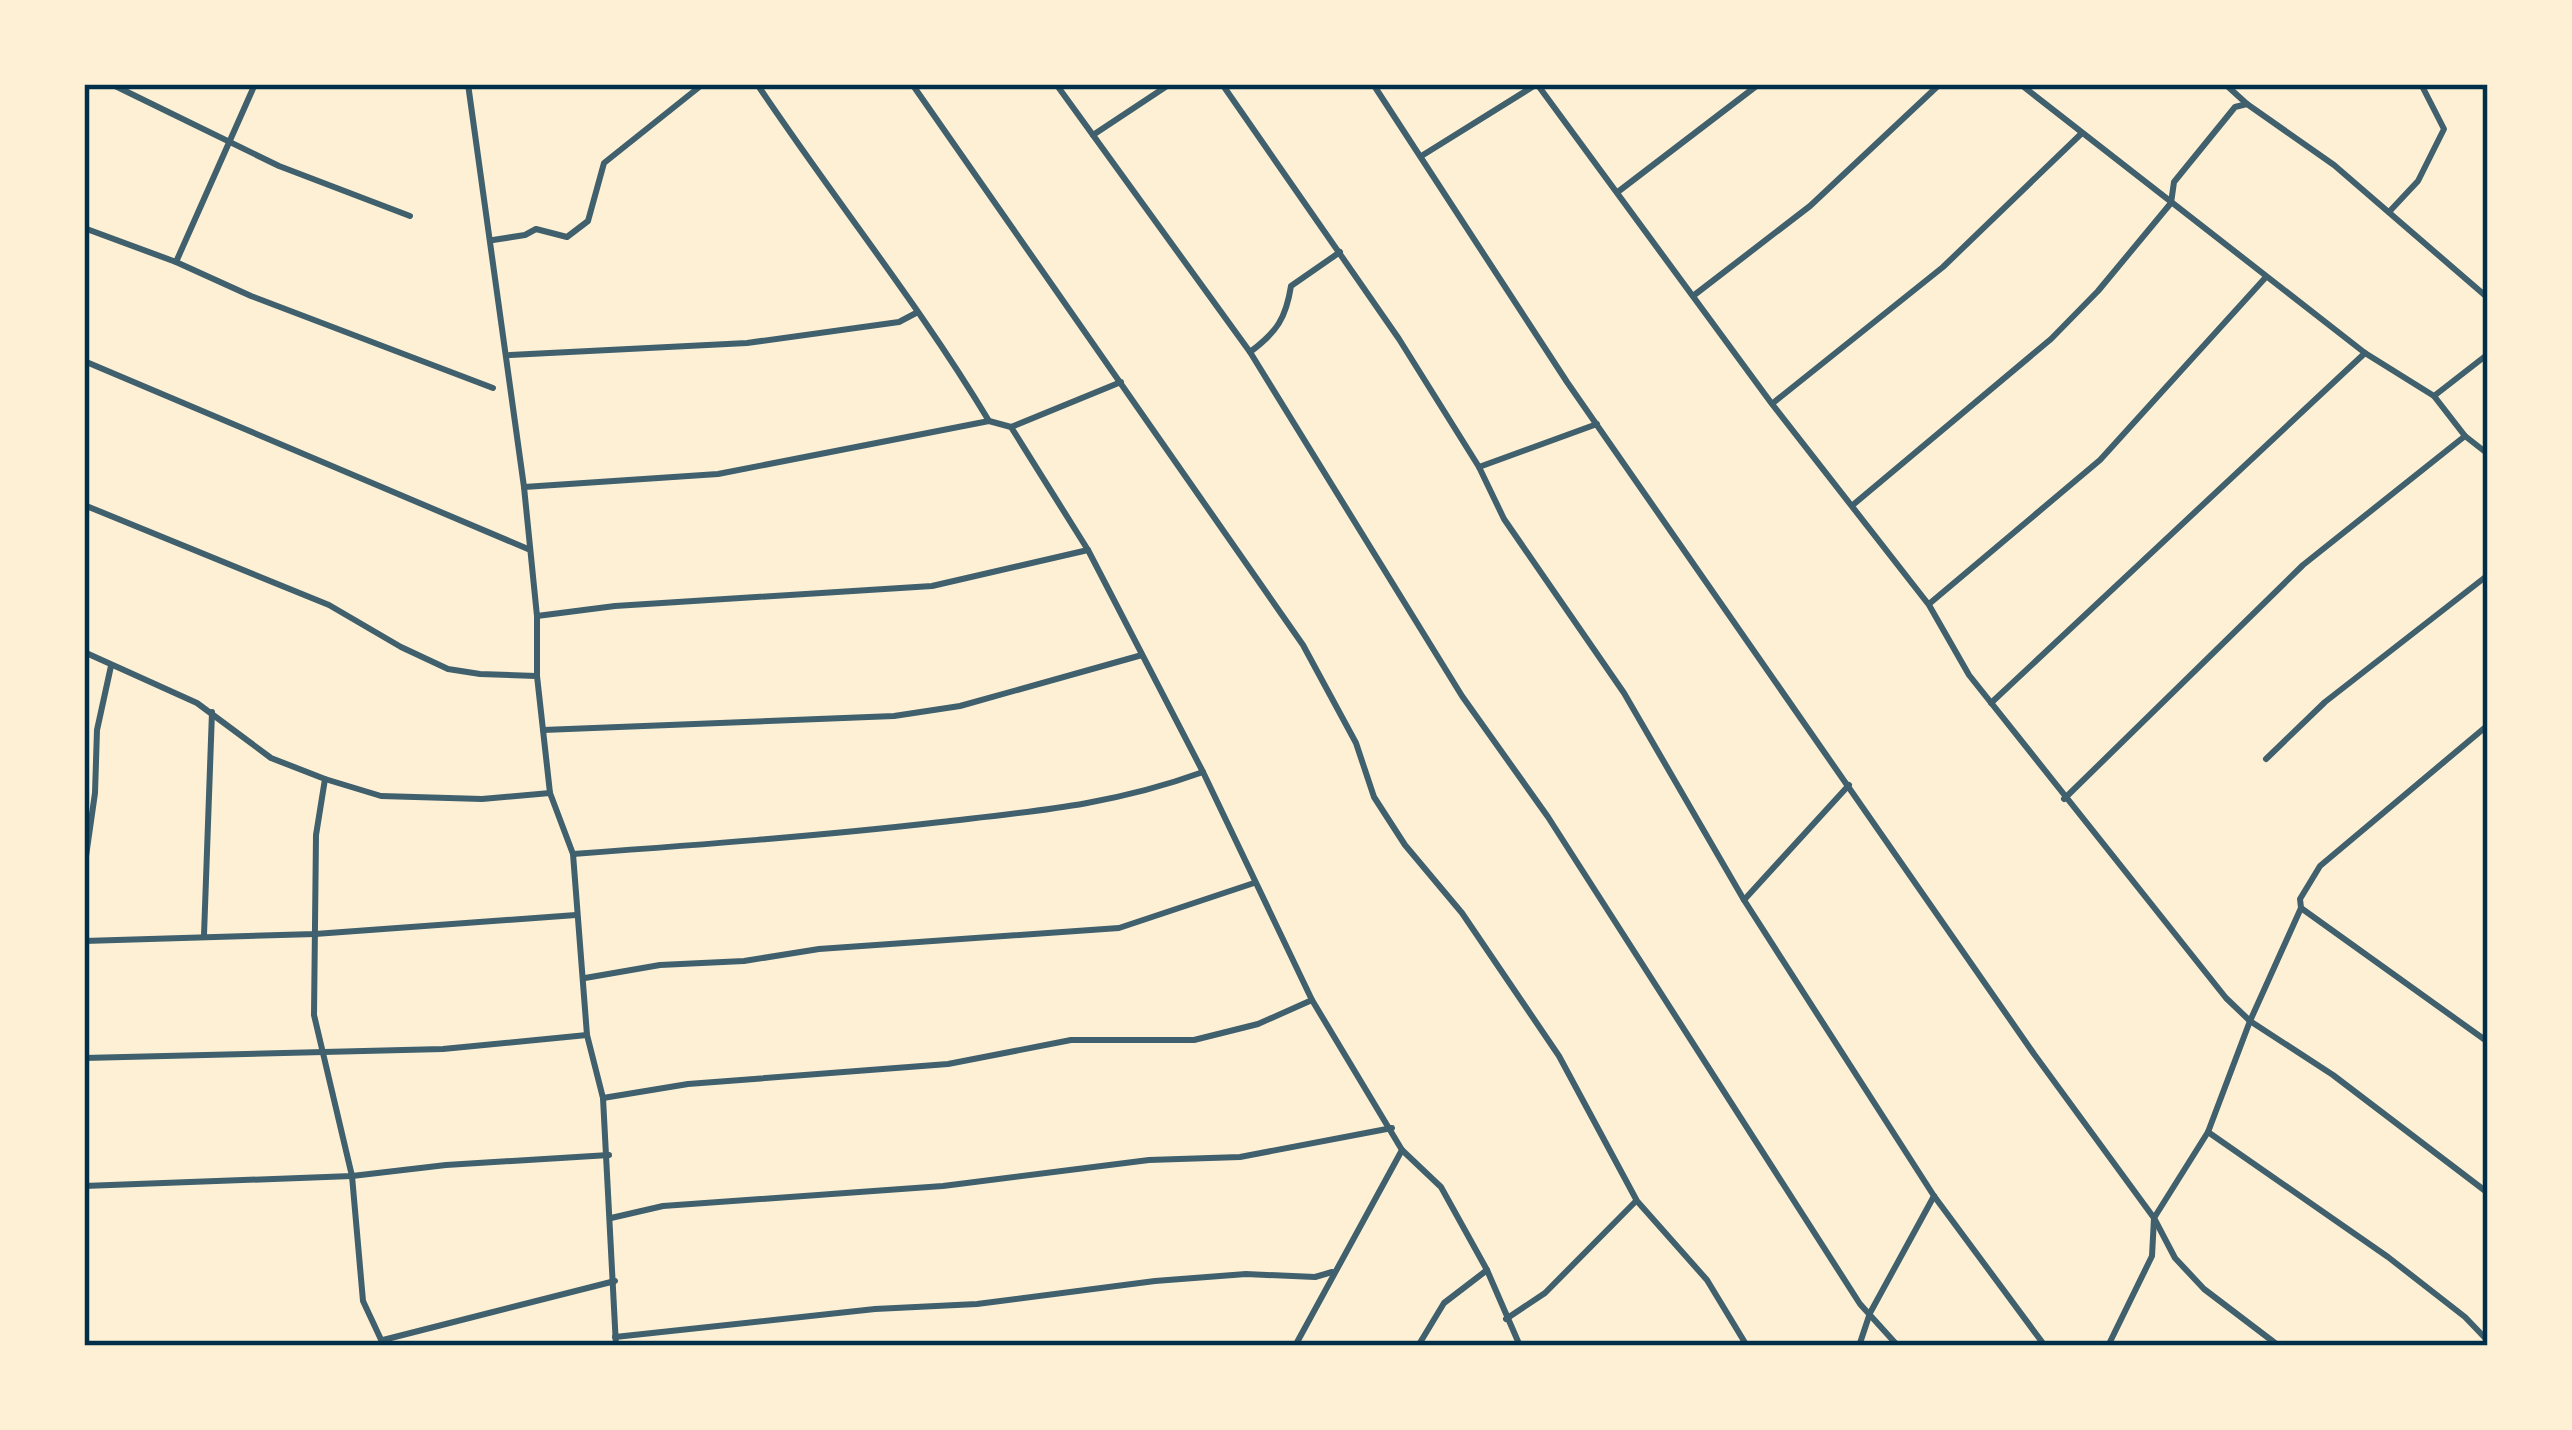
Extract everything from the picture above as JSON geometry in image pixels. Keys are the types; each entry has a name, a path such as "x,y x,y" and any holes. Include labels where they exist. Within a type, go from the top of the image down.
{"street":[{"path":"111,84 228,143 410,216"},
{"path":"176,262 255,84"},
{"path":"468,84 524,487 550,793 573,854 587,1035 603,1098 616,1341 1155,1281 1246,1274 1316,1277 1332,1272"},
{"path":"491,241 536,229 567,237 588,220 604,163 703,84"},
{"path":"757,84 916,313 938,336 989,421"},
{"path":"912,84 1303,645 1357,743 1374,796 1405,845 1462,913 1559,1056 1636,1201 1707,1280 1747,1346"},
{"path":"1056,84 1250,352 1462,696 1548,818 1870,1313 1898,1346"},
{"path":"1092,136 1170,84"},
{"path":"1222,84 1340,252 1479,467 1504,519 1624,693 1744,900 1934,1196 2045,1346"},
{"path":"1373,84 1597,424 2034,1054 2154,1217 2175,1258 2204,1289 2279,1346"},
{"path":"1422,155 1537,84 1772,404 1929,604 1969,675 2226,998 2250,1021 2332,1075 2488,1193"},
{"path":"1618,192 1759,84"},
{"path":"1693,296 1810,206 1940,84"},
{"path":"2020,84 2365,353 2434,396 2464,436 2488,454"},
{"path":"2225,84 2334,165 2488,298"},
{"path":"2389,212 2418,181 2444,129 2421,84"},
{"path":"1854,504 2050,339 2124,262 2171,202 2174,182 2235,107 2247,104"},
{"path":"1772,404 1942,267 2081,134"},
{"path":"84,228 493,388"},
{"path":"1250,352 1278,329 1291,286 1340,252"},
{"path":"1929,604 2100,460 2266,277"},
{"path":"508,356 747,344 899,322 916,313"},
{"path":"1991,703 2365,353"},
{"path":"2434,396 2488,354"},
{"path":"84,361 530,550"},
{"path":"524,487 718,474 989,421 1011,427 1121,382"},
{"path":"1479,467 1597,424"},
{"path":"1011,427 1088,550 1203,772 1312,1000 1402,1150 1441,1187 1487,1270 1520,1346"},
{"path":"2065,799 2303,565 2464,436"},
{"path":"84,505 329,605 448,669 537,676"},
{"path":"537,616 615,606 912,588 1088,550"},
{"path":"2266,758 2325,702 2488,574"},
{"path":"84,652 212,712 271,758 381,796 482,799 550,793"},
{"path":"543,730 894,716 960,706 1142,655"},
{"path":"111,664 95,742 84,870 85,941 315,934 576,916"},
{"path":"205,935 212,712"},
{"path":"2108,1346 2152,1256 2154,1217 2208,1132 2250,1021 2301,908 2300,899 2320,866 2488,725"},
{"path":"573,854 840,833 1093,805 1203,772"},
{"path":"84,776 95,782"},
{"path":"325,779 316,835 314,1015 352,1176 363,1301 384,1343 615,1281"},
{"path":"1744,900 1850,785"},
{"path":"585,978 660,965 744,961 819,950 1119,928 1254,883"},
{"path":"2301,908 2488,1042"},
{"path":"603,1098 688,1084 948,1064 1071,1040 1194,1040 1258,1024 1312,1000"},
{"path":"84,1058 443,1049 587,1035"},
{"path":"611,1218 663,1206 944,1186 1150,1160 1240,1157 1392,1128"},
{"path":"2208,1132 2388,1257 2488,1341"},
{"path":"1295,1346 1402,1150"},
{"path":"84,1186 352,1176 609,1155"},
{"path":"1858,1346 1870,1313 1934,1196"},
{"path":"1506,1319 1545,1293 1636,1201"},
{"path":"1418,1346 1444,1304 1487,1270"}]}
